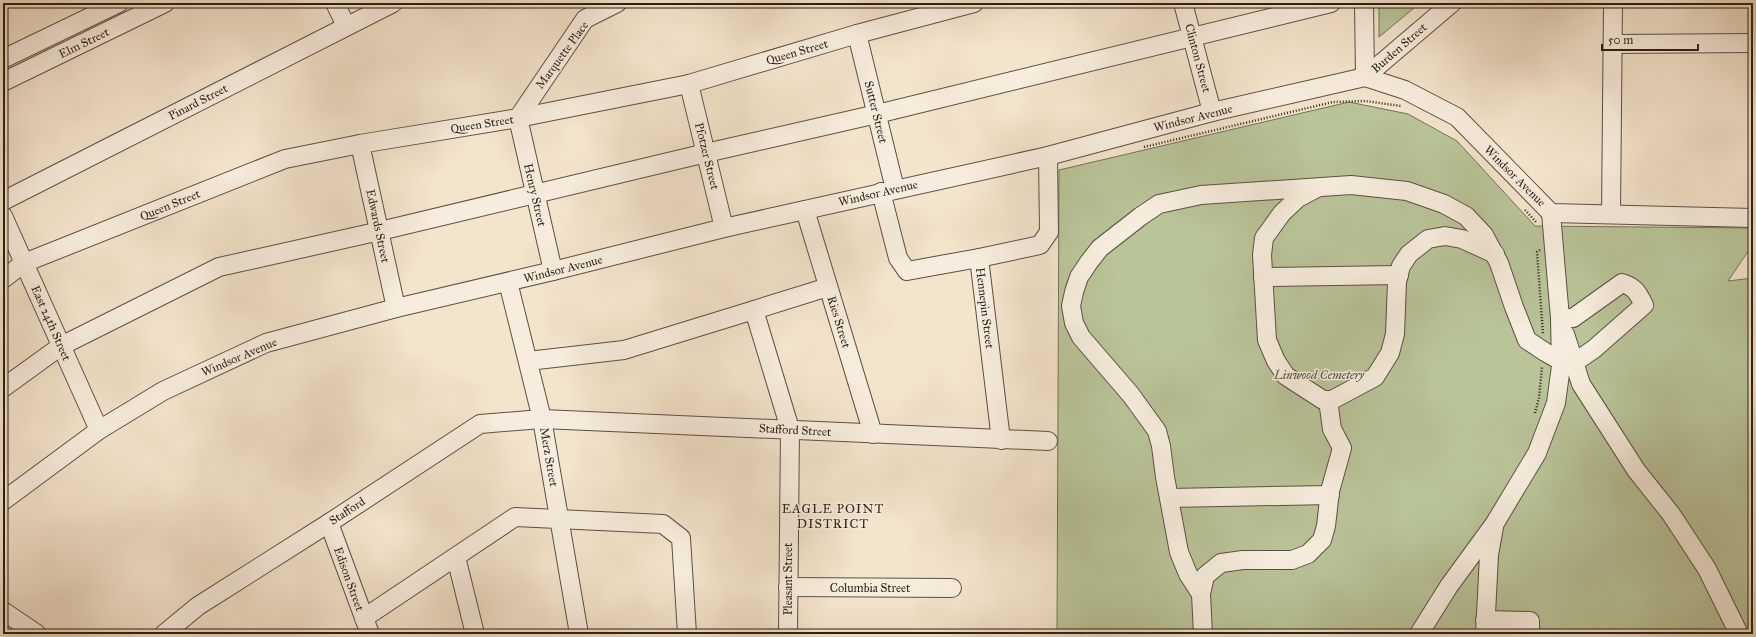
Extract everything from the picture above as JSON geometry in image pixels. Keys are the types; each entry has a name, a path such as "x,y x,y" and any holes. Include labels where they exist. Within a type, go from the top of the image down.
{"street":[{"name":"Elm Street","path":"3,59 119,3"},
{"name":"Elm Street","path":"3,82 165,3"},
{"path":"335,3 346,26"},
{"name":"Pinard Street","path":"3,201 393,3"},
{"name":"Marquette Place","path":"518,118 585,19 617,3"},
{"name":"Queen Street","path":"3,279 24,263 285,159 360,144 518,118 689,84 857,34 974,3"},
{"name":"Clinton Street","path":"1183,3 1212,112"},
{"path":"3,388 61,346 219,267 380,231 706,153 877,114 1331,3"},
{"path":"1364,3 1365,77"},
{"name":"Burden Street","path":"1365,77 1452,3"},
{"path":"1611,214 1613,3"},
{"name":"Sutter Street","path":"857,34 877,114 898,258 907,271 979,258"},
{"path":"1613,44 1753,44"},
{"name":"Windsor Avenue","path":"3,500 99,430 163,391 266,343 396,308 508,282 724,228 1048,156 1212,112 1365,77 1405,90 1457,117 1552,213 1753,218"},
{"name":"Pfotzer Street","path":"689,84 724,228"},
{"name":"Henry Street","path":"518,118 553,271"},
{"name":"Edwards Street","path":"360,144 396,308"},
{"name":"Hennepin Street","path":"1001,440 979,258 1040,245 1049,232 1048,156"},
{"path":"1202,594 1188,574 1180,552 1157,430 1131,395 1081,337 1074,323 1071,306 1079,277 1089,262 1100,248 1141,216 1160,204 1201,195 1351,185 1408,191 1444,204 1466,216 1484,235 1495,254 1527,340 1545,352 1568,361 1594,349 1644,305 1638,292 1631,286 1622,283 1573,318 1560,319"},
{"path":"1320,186 1298,198 1282,213 1264,238 1262,255 1267,340 1276,361 1286,376 1323,400 1332,400 1375,378 1390,353 1395,334 1396,282 1401,266 1409,254 1428,239 1445,236 1462,239 1495,254"},
{"name":"Ries Street","path":"805,210 873,434"},
{"path":"1552,213 1560,319 1568,361 1636,470 1671,514 1708,569 1739,634"},
{"name":"East 24th Street","path":"3,216 99,430"},
{"path":"1263,277 1399,275"},
{"name":"Merz Street","path":"508,282 542,419 579,634"},
{"path":"528,361 624,350 828,287"},
{"name":"Pleasant Street","path":"754,310 790,429 788,634"},
{"path":"1422,632 1449,586 1495,523 1537,453 1556,403 1568,361"},
{"path":"1203,634 1202,594 1205,576 1221,563 1244,560 1292,560 1308,554 1322,540 1326,526 1330,495 1342,448 1332,429 1328,400"},
{"name":"Stafford Street","path":"542,419 1048,441"},
{"name":"Stafford","path":"164,634 198,606 329,523 480,424 542,419"},
{"path":"1170,498 1330,495"},
{"path":"367,626 456,557 515,518 559,518 663,524 681,538 687,634"},
{"name":"Edison Street","path":"329,523 367,626"},
{"path":"1495,523 1489,555 1485,627 1530,621 1530,634"},
{"path":"456,557 475,634"},
{"name":"Columbia Street","path":"788,587 952,588"},
{"path":"3,611 37,634"}],"green space":[{"path":"1379,3 1420,3 1379,37"},
{"name":"Linwood Cemetery","path":"1349,102 1408,114 1457,141 1535,226 1753,228 1753,244 1728,281 1753,278 1753,634 1057,634 1059,170"}],"district":[{"name":"EAGLE POINT DISTRICT","path":"833,516"}]}
